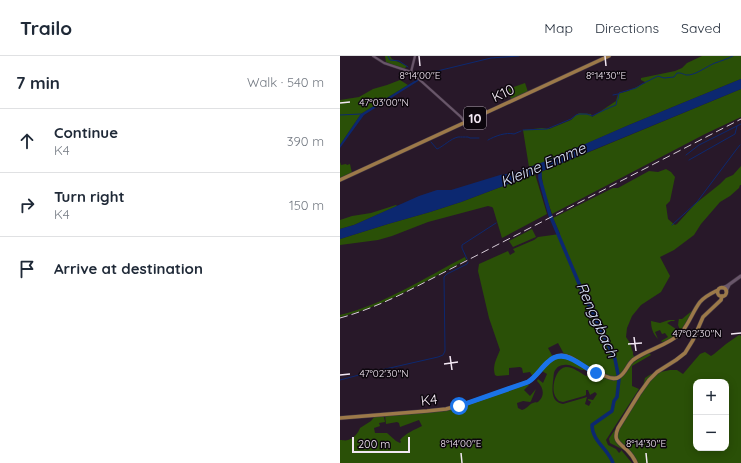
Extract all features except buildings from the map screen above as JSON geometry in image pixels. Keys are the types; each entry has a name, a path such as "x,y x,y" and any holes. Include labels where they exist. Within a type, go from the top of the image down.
{"main road":[{"name":"K10","path":"340,180 610,56"},
{"path":"636,463 631,455 618,442 616,436 618,428 649,380 687,350 703,317 719,302 720,293 735,279 741,276"},
{"path":"720,293 726,294 730,284"},
{"path":"720,293 724,289 726,291"},
{"name":"K4","path":"340,418 433,411 459,406 528,382 549,361 559,356 568,357 592,371 607,377 619,377 623,374 632,361 680,334 699,303 705,297 720,293"}],"street":[{"path":"373,56 384,63 411,72 465,123"},
{"path":"411,72 415,56"}],"green space":[{"path":"385,56 390,56 392,59 407,66 404,69 386,62"},
{"path":"702,56 741,56 741,79 629,125 547,161 529,167 523,130 542,128 549,129 571,120 579,113 591,114 592,117 616,101 618,94 645,83 641,80 641,78 675,71"},
{"path":"400,80 408,85 361,114 340,145 340,100 359,97 373,89"},
{"path":"525,83 528,92 511,99 508,89"},
{"path":"741,89 741,117 705,134 552,214 544,191 541,172"},
{"path":"340,162 341,165 350,164 352,173 340,178"},
{"path":"741,166 741,185 739,188 720,202 701,224 694,235 674,250 660,257 670,276 661,292 641,305 632,316 627,328 626,337 635,357 620,375 613,377 606,376 592,370 564,354 558,343 548,348 553,357 533,377 530,372 523,373 522,368 520,367 509,368 509,375 495,375 494,365 500,350 489,318 478,271 479,264 508,251 510,255 515,252 513,249 538,237 560,234 553,218 613,188 618,188 649,171 658,172 666,169 675,177 670,201 666,205 668,219 675,225 695,204 726,178 733,175"},
{"path":"535,174 547,214 502,238 493,208 488,206 428,222 378,240 340,245 340,239 461,202"},
{"path":"396,205 397,206 354,225 340,229 340,220 352,216 371,213"},
{"path":"532,229 536,237 513,247 509,241"},
{"path":"465,257 466,260 389,300 340,317 340,315 389,297"},
{"path":"693,310 685,326 682,330 680,330 678,325 679,318 682,319"},
{"path":"669,320 675,321 667,323 676,329 678,333 671,339 662,342 661,341 668,337 665,333 662,334 660,330 655,332 658,339 651,326 651,321 660,323"},
{"path":"739,335 741,336 741,463 635,463 624,450 610,443 610,437 642,390 645,378 651,374 670,370 677,370 683,374 700,354 705,352 711,356"},
{"path":"649,353 651,355 632,366 632,386 639,389 606,440 608,445 616,449 619,453 622,450 632,463 340,463 340,440 352,438 360,428 371,421 375,416 384,417 385,422 379,423 380,426 374,428 375,433 387,433 400,443 400,440 405,435 422,426 419,420 400,427 399,423 397,422 386,424 385,415 448,409 529,385 524,390 530,396 536,389 530,402 523,401 517,403 518,408 522,410 537,402 541,398 543,393 537,381 538,379 543,383 547,374 542,371 548,364 559,358 569,359 588,371 569,365 562,365 558,367 554,372 553,395 554,398 559,403 563,404 587,397 585,404 589,406 591,402 588,399 593,400 597,394 595,392 590,395 588,390 586,390 586,395 584,396 563,402 557,399 554,393 554,386 557,374 560,370 569,367 586,376 595,374 611,380 617,379 632,363"}],"water":[{"path":"421,77 423,78 364,115 340,148 340,145 361,114"},
{"name":"Kleine Emme","path":"741,79 741,89 535,174 461,202 340,239 340,229 354,225 419,196 437,190 451,190 500,175 514,173"}],"waterway":[{"path":"388,56 390,60 399,61 408,67"},
{"path":"422,77 433,72 491,58 519,56"},
{"path":"618,99 619,93 636,88 658,76 664,78 674,77 677,73 690,75 733,56"},
{"path":"613,95 618,94"},
{"path":"523,130 547,129 579,114 587,114 592,116 616,105 617,100"},
{"path":"340,115 361,114"},
{"path":"686,155 699,145 741,124"},
{"path":"689,160 735,134 737,126"},
{"path":"488,140 501,135 514,134 521,131"},
{"path":"431,142 437,149 452,139 458,137 479,138"},
{"path":"672,225 697,202 740,145"},
{"name":"Renggbach","path":"540,168 540,179 550,215 583,293 615,359 619,379 617,397 614,401 612,411 592,425 597,440 608,453 613,463"},
{"path":"467,259 462,245 496,223"},
{"path":"340,380 443,355 445,351 444,277 468,262"}],"railway":[{"path":"340,318 372,307 404,293 741,119"}],"route":[{"path":"459,406 528,382 549,361 558,356 568,357 596,373"}]}
